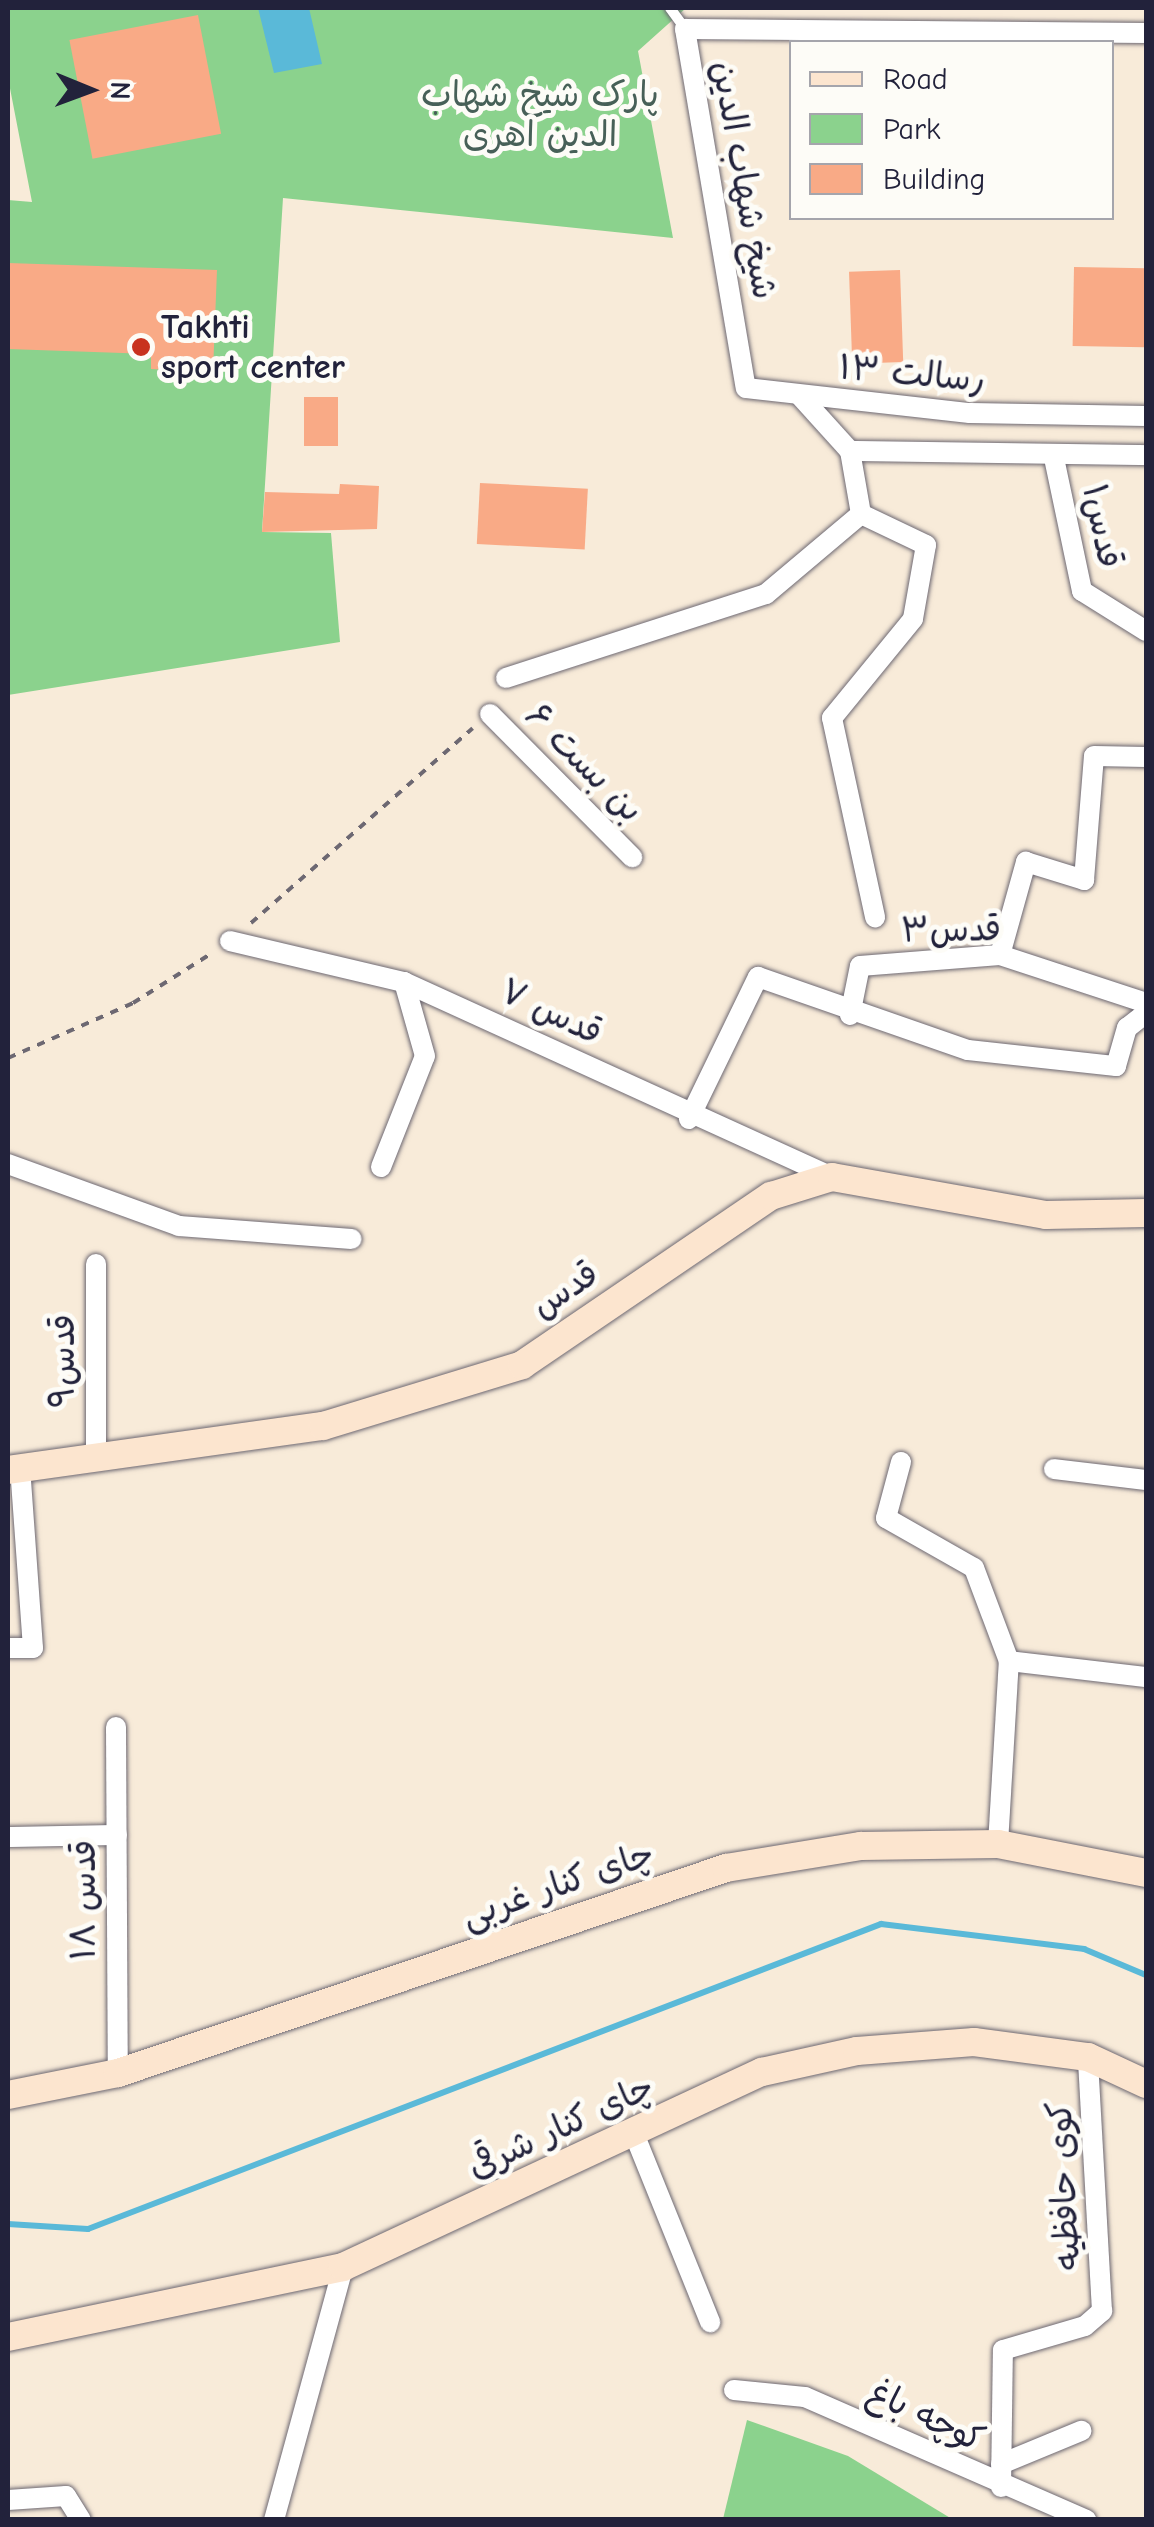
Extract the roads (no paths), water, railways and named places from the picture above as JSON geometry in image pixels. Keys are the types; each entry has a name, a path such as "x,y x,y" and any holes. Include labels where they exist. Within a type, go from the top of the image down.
{"street":[{"path":"724,8 728,30"},
{"name":"شیخ شهاب الدین","path":"801,397 746,388 685,29 1146,33"},
{"name":"رسالت ۱۳","path":"801,397 1146,416"},
{"name":"رسالت ۱۳","path":"801,397 850,451"},
{"path":"861,514 850,451 1054,458 1146,455"},
{"name":"قدس۱","path":"1054,458 1082,592 1146,631"},
{"path":"506,678 766,594 861,514"},
{"path":"861,514 926,545 913,620 832,718 875,918"},
{"name":"بن بست ۶","path":"490,714 632,857"},
{"path":"1000,955 1026,862 1084,880 1094,756 1146,757"},
{"name":"قدس ۷","path":"230,940 404,982 556,1047 689,1120 832,1177"},
{"name":"قدس۳","path":"850,1015 860,966 1000,955 1146,1003"},
{"path":"689,1120 758,976 850,1015 968,1050 1116,1066 1127,1028 1146,1013"},
{"path":"381,1167 425,1056 404,982"},
{"path":"8,1164 179,1226 352,1239"},
{"name":"قدس","path":"14,1469 323,1426 522,1365 772,1196 832,1177 1046,1214 1146,1213"},
{"name":"قدس۹","path":"96,1264 96,1456"},
{"path":"901,1462 886,1518 974,1568 1009,1662 998,1844"},
{"path":"8,1648 33,1648 14,1469"},
{"path":"1054,1469 1146,1480"},
{"path":"1009,1662 1146,1677"},
{"name":"قدس ۱۸","path":"116,1727 118,2073"},
{"path":"8,1837 116,1835"},
{"name":"چای کنار غربی","path":"8,2095 118,2073 726,1868 861,1846 998,1844 1146,1873"},
{"name":"چای کنار شرقی","path":"8,2338 342,2268 636,2136 762,2072 857,2051 974,2042 1088,2057 1146,2084"},
{"name":"کوی حافظیه","path":"1001,2464 1002,2350 1086,2326 1102,2311 1088,2057"},
{"path":"636,2136 710,2322"},
{"path":"274,2520 342,2268"},
{"name":"کوچه باغ","path":"734,2390 806,2397 1001,2487 1086,2520"},
{"path":"1001,2487 1001,2464 1081,2432"},
{"path":"8,2500 66,2496 81,2520"}],"lane":[{"path":"670,8 685,29"}],"water":[{"path":"258,8 309,8 322,64 274,73"}],"waterway":[{"path":"8,2224 88,2229 881,1924 1084,1949 1146,1975"}],"place":[{"name":"Takhti sport center","path":"141,347"}],"park label":[{"name":"پارک شیخ شهاب الدین اهری","path":"540,115"}]}
